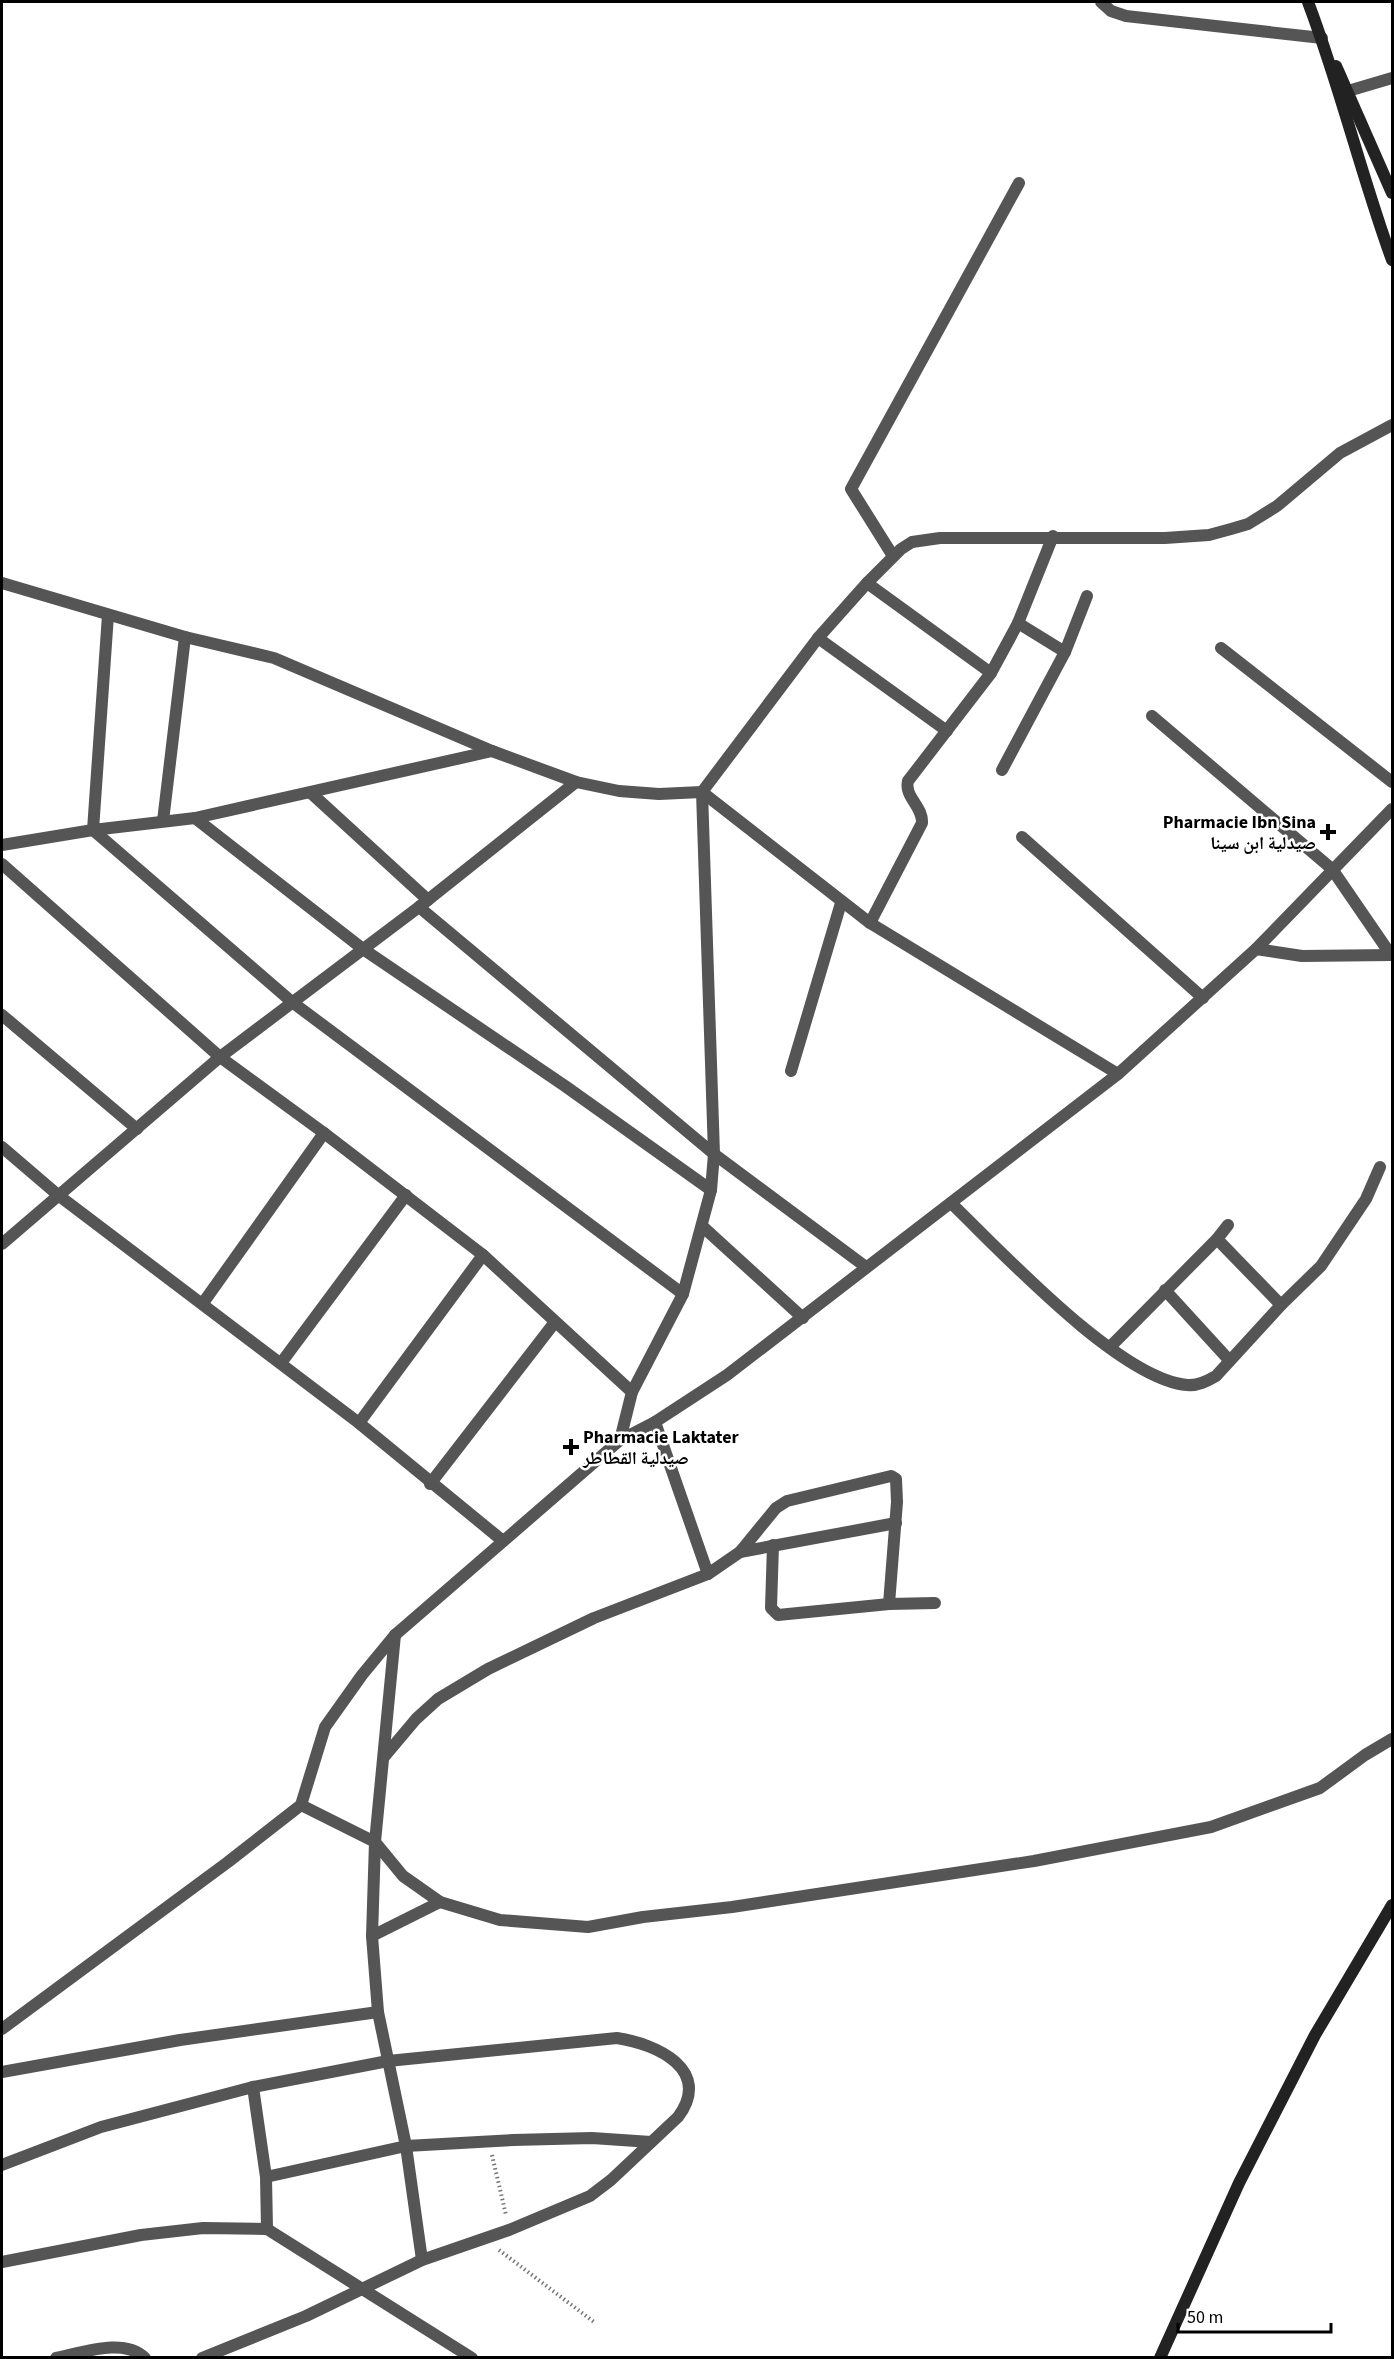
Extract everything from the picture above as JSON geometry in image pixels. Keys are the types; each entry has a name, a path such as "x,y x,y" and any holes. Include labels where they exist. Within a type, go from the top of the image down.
{"main road":[{"path":"1308,2 1392,193"},
{"path":"1322,38 1366,189 1392,260"},
{"path":"1160,2358 1244,2173 1315,2035 1392,1905"}],"street":[{"path":"1101,2 1111,11 1126,16 1322,38"},
{"path":"1348,91 1392,78"},
{"path":"893,556 851,489 1019,183"},
{"path":"620,1440 632,1392 683,1294 711,1190 714,1154 702,792 818,638 893,556 912,543 940,538 1053,536 1165,538 1209,535 1248,524 1277,506 1340,453 1392,425"},
{"path":"870,923 922,823 921,810 908,790 908,781 991,674 1018,623 1053,536"},
{"path":"2,583 185,638 274,658 492,751 576,782 619,791 659,794 702,792 870,923 1118,1074"},
{"path":"867,583 991,674"},
{"path":"1002,770 1065,652 1087,596"},
{"path":"93,830 108,615"},
{"path":"1018,623 1065,652"},
{"path":"163,821 185,638"},
{"path":"818,638 947,731"},
{"path":"1221,648 1392,782"},
{"path":"1152,716 1332,869 1392,955"},
{"path":"2,845 93,830 195,818 311,794 492,751"},
{"path":"2,1244 220,1057 424,903 576,782"},
{"path":"311,794 424,903 714,1154 866,1267"},
{"path":"2,2029 228,1862 301,1805 325,1727 362,1674 395,1635 503,1540 620,1440 655,1422 727,1375 1118,1074 1256,949 1392,809"},
{"path":"195,818 363,949 565,1086 711,1190"},
{"path":"93,830 292,1002 683,1294"},
{"path":"1022,837 1203,998"},
{"path":"2,864 220,1057 324,1132 483,1256 632,1392"},
{"path":"791,1071 842,903"},
{"path":"1256,949 1302,956 1392,955"},
{"path":"2,1015 137,1129"},
{"path":"203,1303 324,1132"},
{"path":"2,1148 58,1195 359,1423 430,1484 503,1540"},
{"path":"951,1203 1064,1311 1110,1347 1144,1371 1174,1383 1189,1385 1206,1382 1216,1376 1281,1305 1321,1266 1345,1233 1380,1167"},
{"path":"281,1363 406,1195"},
{"path":"1110,1347 1217,1239 1228,1225"},
{"path":"702,1226 803,1318"},
{"path":"1217,1239 1281,1305"},
{"path":"359,1423 483,1256"},
{"path":"1165,1290 1229,1360"},
{"path":"430,1484 555,1322"},
{"path":"655,1422 708,1574"},
{"path":"384,1757 416,1719 438,1700 488,1669 594,1618 708,1574 740,1552 776,1508 787,1501 883,1476 896,1479 896,1523 889,1604"},
{"path":"740,1552 896,1523"},
{"path":"773,1545 771,1608 774,1613 790,1614 889,1604 935,1603"},
{"path":"395,1635 375,1842 372,1936 378,2012 406,2146 422,2260"},
{"path":"301,1805 375,1842 403,1876 440,1902 500,1920 588,1927 643,1917 755,1903 1034,1861 1211,1827 1320,1788 1365,1755 1392,1739"},
{"path":"372,1936 440,1902"},
{"path":"2,2072 180,2040 378,2012"},
{"path":"2,2165 101,2127 253,2087 388,2061 617,2038 634,2040 686,2071 690,2082 686,2105 611,2180 590,2196 509,2230 422,2260 306,2316 202,2358"},
{"path":"253,2087 266,2177 267,2229"},
{"path":"266,2177 406,2146 592,2138 651,2142"},
{"path":"2,2262 141,2235 203,2228 267,2229 472,2358"},
{"path":"56,2358 118,2347 138,2351 145,2358"}],"path":[{"path":"489,2141 509,2230"},
{"path":"484,2239 594,2322"}],"place":[{"name":"Pharmacie Ibn Sina صيدلية ابن سينا","path":"1328,832"},
{"name":"Pharmacie Laktater صيدلية القطاطر","path":"571,1447"}]}
